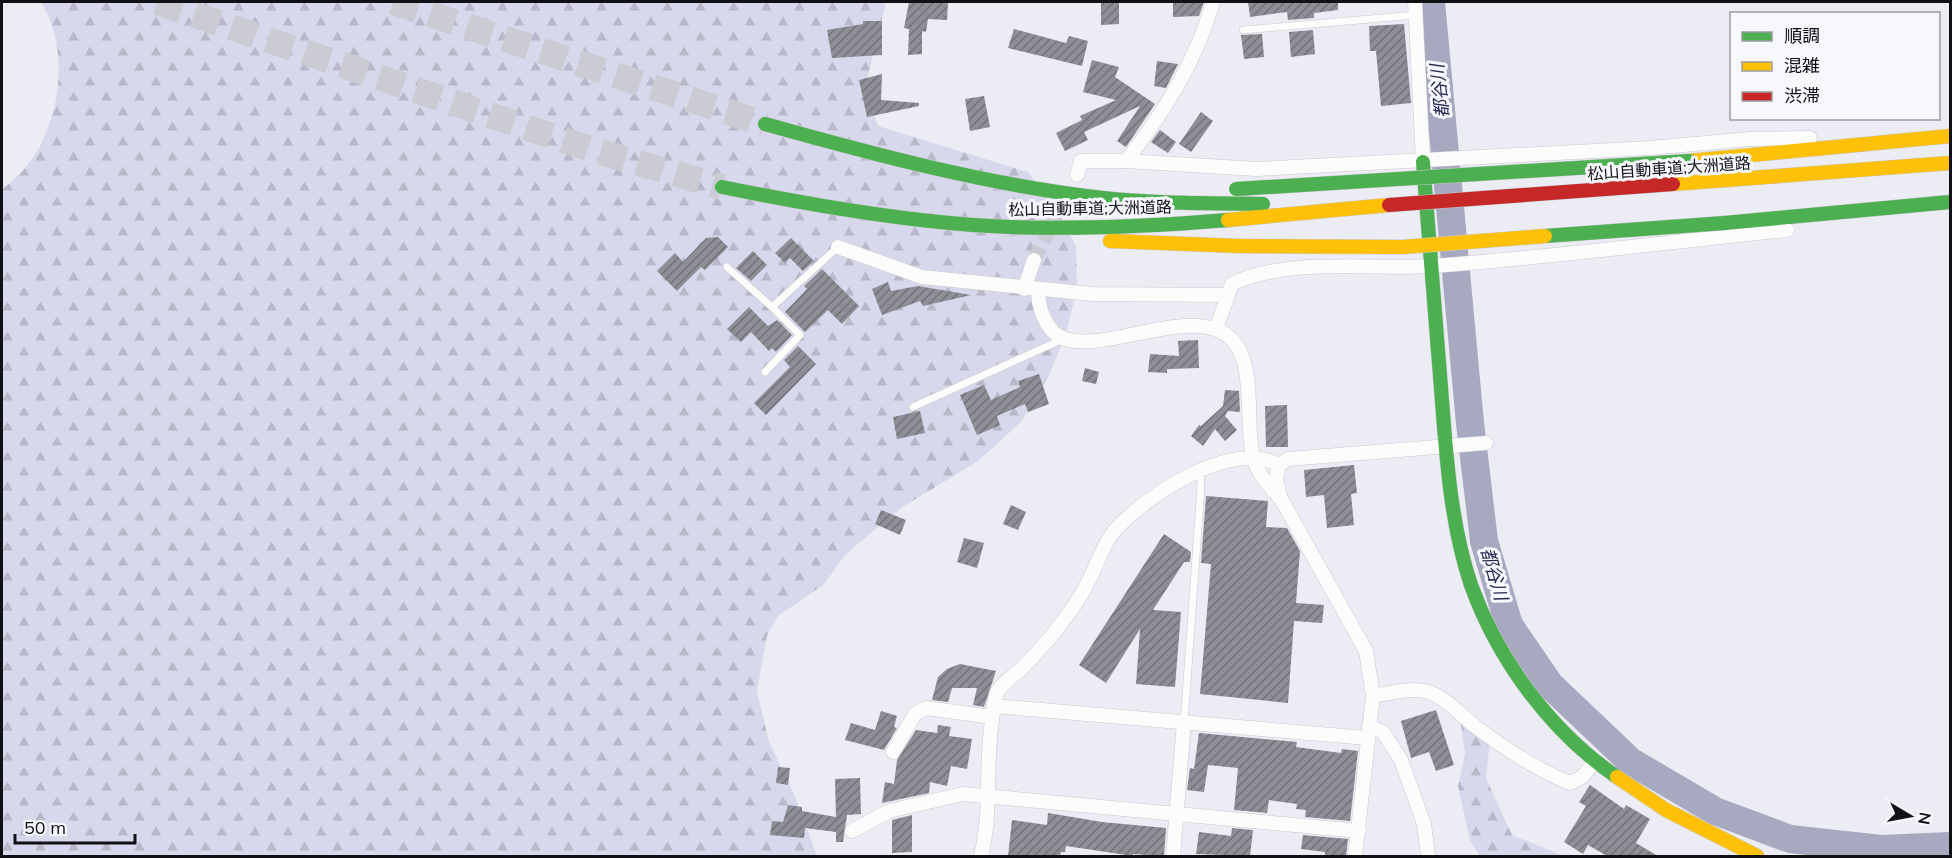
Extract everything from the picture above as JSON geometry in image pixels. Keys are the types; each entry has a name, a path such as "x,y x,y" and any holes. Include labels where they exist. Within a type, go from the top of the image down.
{"main road":[{"name":"松山自動車道;大洲道路","path":"765,124 922,166 1030,187 1106,198 1233,194 1389,205"},
{"path":"1233,194 1689,161 1950,136"},
{"path":"1423,162 1452,446 1457,523 1471,584 1494,636 1529,692 1561,730 1595,762 1666,810 1757,856"},
{"name":"松山自動車道;大洲道路","path":"722,187 789,201 970,225 1058,228 1238,221 1389,205 1950,163"},
{"path":"1030,187 1205,189"},
{"path":"970,225 1044,239 1239,246 1403,246 1725,223 1950,202"}],"street":[{"path":"1126,161 1167,105 1185,74 1204,36 1213,2"},
{"path":"1415,8 1423,162"},
{"path":"1077,175 1080,161 1126,161 1257,169 1423,162 1650,148 1750,139 1839,138 1862,145"},
{"path":"1216,329 1226,294 1232,284 1252,274 1280,269 1432,266 1673,243 1880,220 1917,212 1936,203"},
{"path":"838,247 922,277 1031,290 1094,294 1226,294"},
{"path":"1034,260 1031,290 1050,327 1063,339 1094,341 1194,326 1216,329 1235,342 1246,368 1254,460 1264,479 1280,497 1366,651 1373,696 1355,856"},
{"path":"1280,497 1276,479 1279,465 1288,459 1486,443"},
{"path":"981,856 988,796 993,711 999,689 1022,668 1066,618 1115,530 1147,502 1200,470 1222,462 1254,460 1271,461 1279,465"},
{"path":"1373,696 1409,691 1426,692 1442,698 1476,727 1549,775 1570,783 1582,777 1595,762"},
{"path":"893,752 915,714 926,708 1383,732 1401,760 1424,824 1428,856"},
{"path":"1173,856 1184,723"},
{"path":"852,831 889,811 963,794 1359,831"}],"lane":[{"path":"1243,30 1415,8"},
{"path":"772,307 838,247"},
{"path":"727,267 800,335 765,372"},
{"path":"913,406 1063,339"},
{"path":"1184,723 1201,487 1200,470"}],"green space":[{"path":"41,2 886,2 864,91 878,126 1028,172 1050,200 1076,246 1077,289 1066,334 1050,373 1021,422 978,461 901,508 846,554 823,585 778,616 767,636 757,691 769,742 795,796 817,856 2,856 2,189 21,173 36,152 48,129 55,103 59,76 57,49 52,24"},
{"path":"1460,719 1490,741 1486,778 1512,835 1564,856 1480,856 1470,841 1458,786 1465,754"}],"building":[{"path":"909,2 948,2 947,20 928,19 926,32 922,31 922,54 908,55 909,29 904,28"},
{"path":"1101,2 1119,2 1119,24 1101,25"},
{"path":"1173,2 1204,2 1199,16 1173,17"},
{"path":"1248,2 1338,2 1338,10 1314,13 1314,18 1288,20 1287,12 1250,17"},
{"path":"863,21 882,21 882,55 832,58 827,30 863,24"},
{"path":"1404,24 1411,103 1381,106 1376,51 1370,51 1369,26"},
{"path":"1014,29 1066,43 1069,36 1088,41 1082,66 1008,48"},
{"path":"1313,30 1315,54 1291,57 1289,32"},
{"path":"1262,34 1264,57 1244,59 1241,35"},
{"path":"1092,60 1119,67 1115,77 1155,104 1126,147 1117,141 1140,106 1084,132 1088,140 1065,151 1056,133 1082,120 1080,116 1116,100 1083,92"},
{"path":"1157,61 1178,64 1166,88 1154,86"},
{"path":"882,74 881,100 919,103 919,106 867,117 859,80"},
{"path":"984,96 990,127 970,131 965,99"},
{"path":"1201,112 1213,121 1191,152 1179,144"},
{"path":"1160,130 1176,142 1168,153 1151,142"},
{"path":"718,237 728,247 705,270 701,267 677,291 657,271 675,253 683,262 706,238"},
{"path":"791,238 814,261 803,271 790,258 785,263 775,253"},
{"path":"753,251 767,265 751,281 736,268"},
{"path":"822,269 859,306 842,324 828,310 805,332 785,312 807,289 804,286"},
{"path":"888,282 891,291 918,286 971,295 923,306 920,301 882,315 872,289"},
{"path":"749,307 768,326 777,320 792,335 776,352 772,348 769,351 751,332 741,342 727,329"},
{"path":"1198,340 1199,368 1167,369 1167,373 1148,372 1150,354 1179,356 1178,341"},
{"path":"798,346 816,364 766,415 754,403 790,367 784,360"},
{"path":"1085,368 1099,372 1096,384 1082,381"},
{"path":"1039,374 1049,404 1028,412 1025,404 997,416 1000,425 977,435 960,395 984,385 991,400 1020,387 1018,381"},
{"path":"1225,390 1239,391 1240,412 1228,411 1225,416 1237,430 1225,441 1215,429 1203,446 1191,436 1199,425 1201,426 1223,406"},
{"path":"1287,405 1288,447 1266,447 1265,406"},
{"path":"920,411 925,433 897,439 893,417"},
{"path":"1354,465 1357,493 1351,494 1354,525 1327,528 1324,495 1306,497 1304,470"},
{"path":"1206,496 1268,501 1266,527 1287,528 1300,551 1296,603 1324,605 1322,623 1294,621 1288,703 1200,694 1211,564 1201,563"},
{"path":"1011,505 1026,512 1018,530 1003,524"},
{"path":"881,510 906,520 900,535 875,524"},
{"path":"1164,534 1191,552 1190,562 1184,562 1153,610 1181,612 1175,687 1136,684 1140,629 1106,683 1079,665"},
{"path":"964,538 984,543 977,568 957,562"},
{"path":"960,664 996,671 984,707 973,705 977,688 952,688 948,702 932,700 938,677 947,669"},
{"path":"1436,710 1454,765 1436,771 1429,752 1411,758 1401,721"},
{"path":"881,711 897,716 894,727 897,728 884,750 845,740 851,723 875,730"},
{"path":"938,725 951,727 949,736 972,739 967,769 951,766 947,786 930,782 929,793 882,803 885,782 894,784 897,760 916,730 937,733"},
{"path":"1199,733 1297,742 1296,747 1341,753 1342,749 1358,751 1350,821 1305,817 1306,810 1296,809 1297,804 1269,800 1267,813 1234,810 1238,768 1208,765 1204,792 1187,790 1190,768 1194,769"},
{"path":"778,767 790,768 788,785 776,783"},
{"path":"860,778 861,814 847,815 843,842 836,842 836,832 805,828 804,838 770,835 772,821 783,822 788,805 802,807 802,811 836,817 835,779"},
{"path":"1590,785 1624,809 1626,805 1650,819 1636,843 1658,856 1607,856 1588,845 1583,854 1564,842 1586,806 1579,802"},
{"path":"1048,813 1102,822 1166,828 1164,856 1133,854 1133,856 1066,846 1065,852 1061,852 1060,856 1008,856 1012,820 1047,825"},
{"path":"912,815 912,852 892,853 892,820"},
{"path":"1232,828 1253,830 1250,856 1196,854 1199,832 1231,836"},
{"path":"1303,835 1348,839 1346,856 1325,856 1325,852 1301,849"}],"waterway":[{"name":"都谷川","path":"1431,2 1470,423 1484,541 1509,625 1550,685 1630,761 1715,811 1790,839 1881,849 1950,846"}],"tunnel":[{"path":"157,2 593,150 722,187"},
{"path":"393,2 765,124"},
{"path":"1034,260 1070,190"}],"traffic: fast":[{"path":"765,124 932,168 1060,192 1143,201 1263,204"},
{"path":"1236,189 1689,161"},
{"path":"1423,162 1450,487 1458,537 1471,585 1496,640 1529,692 1570,739 1617,777"},
{"path":"722,187 847,210 973,225 1037,228 1100,227 1228,220"},
{"path":"1725,223 1950,202"},
{"path":"1545,236 1725,223"}],"traffic: slow":[{"path":"1689,161 1950,136"},
{"path":"1673,184 1950,163"},
{"path":"1228,220 1389,205"},
{"path":"1239,246 1403,247 1545,236"},
{"path":"1110,241 1239,246"},
{"path":"1617,777 1666,810 1757,856"}],"traffic: jam":[{"path":"1389,205 1673,184"}]}
